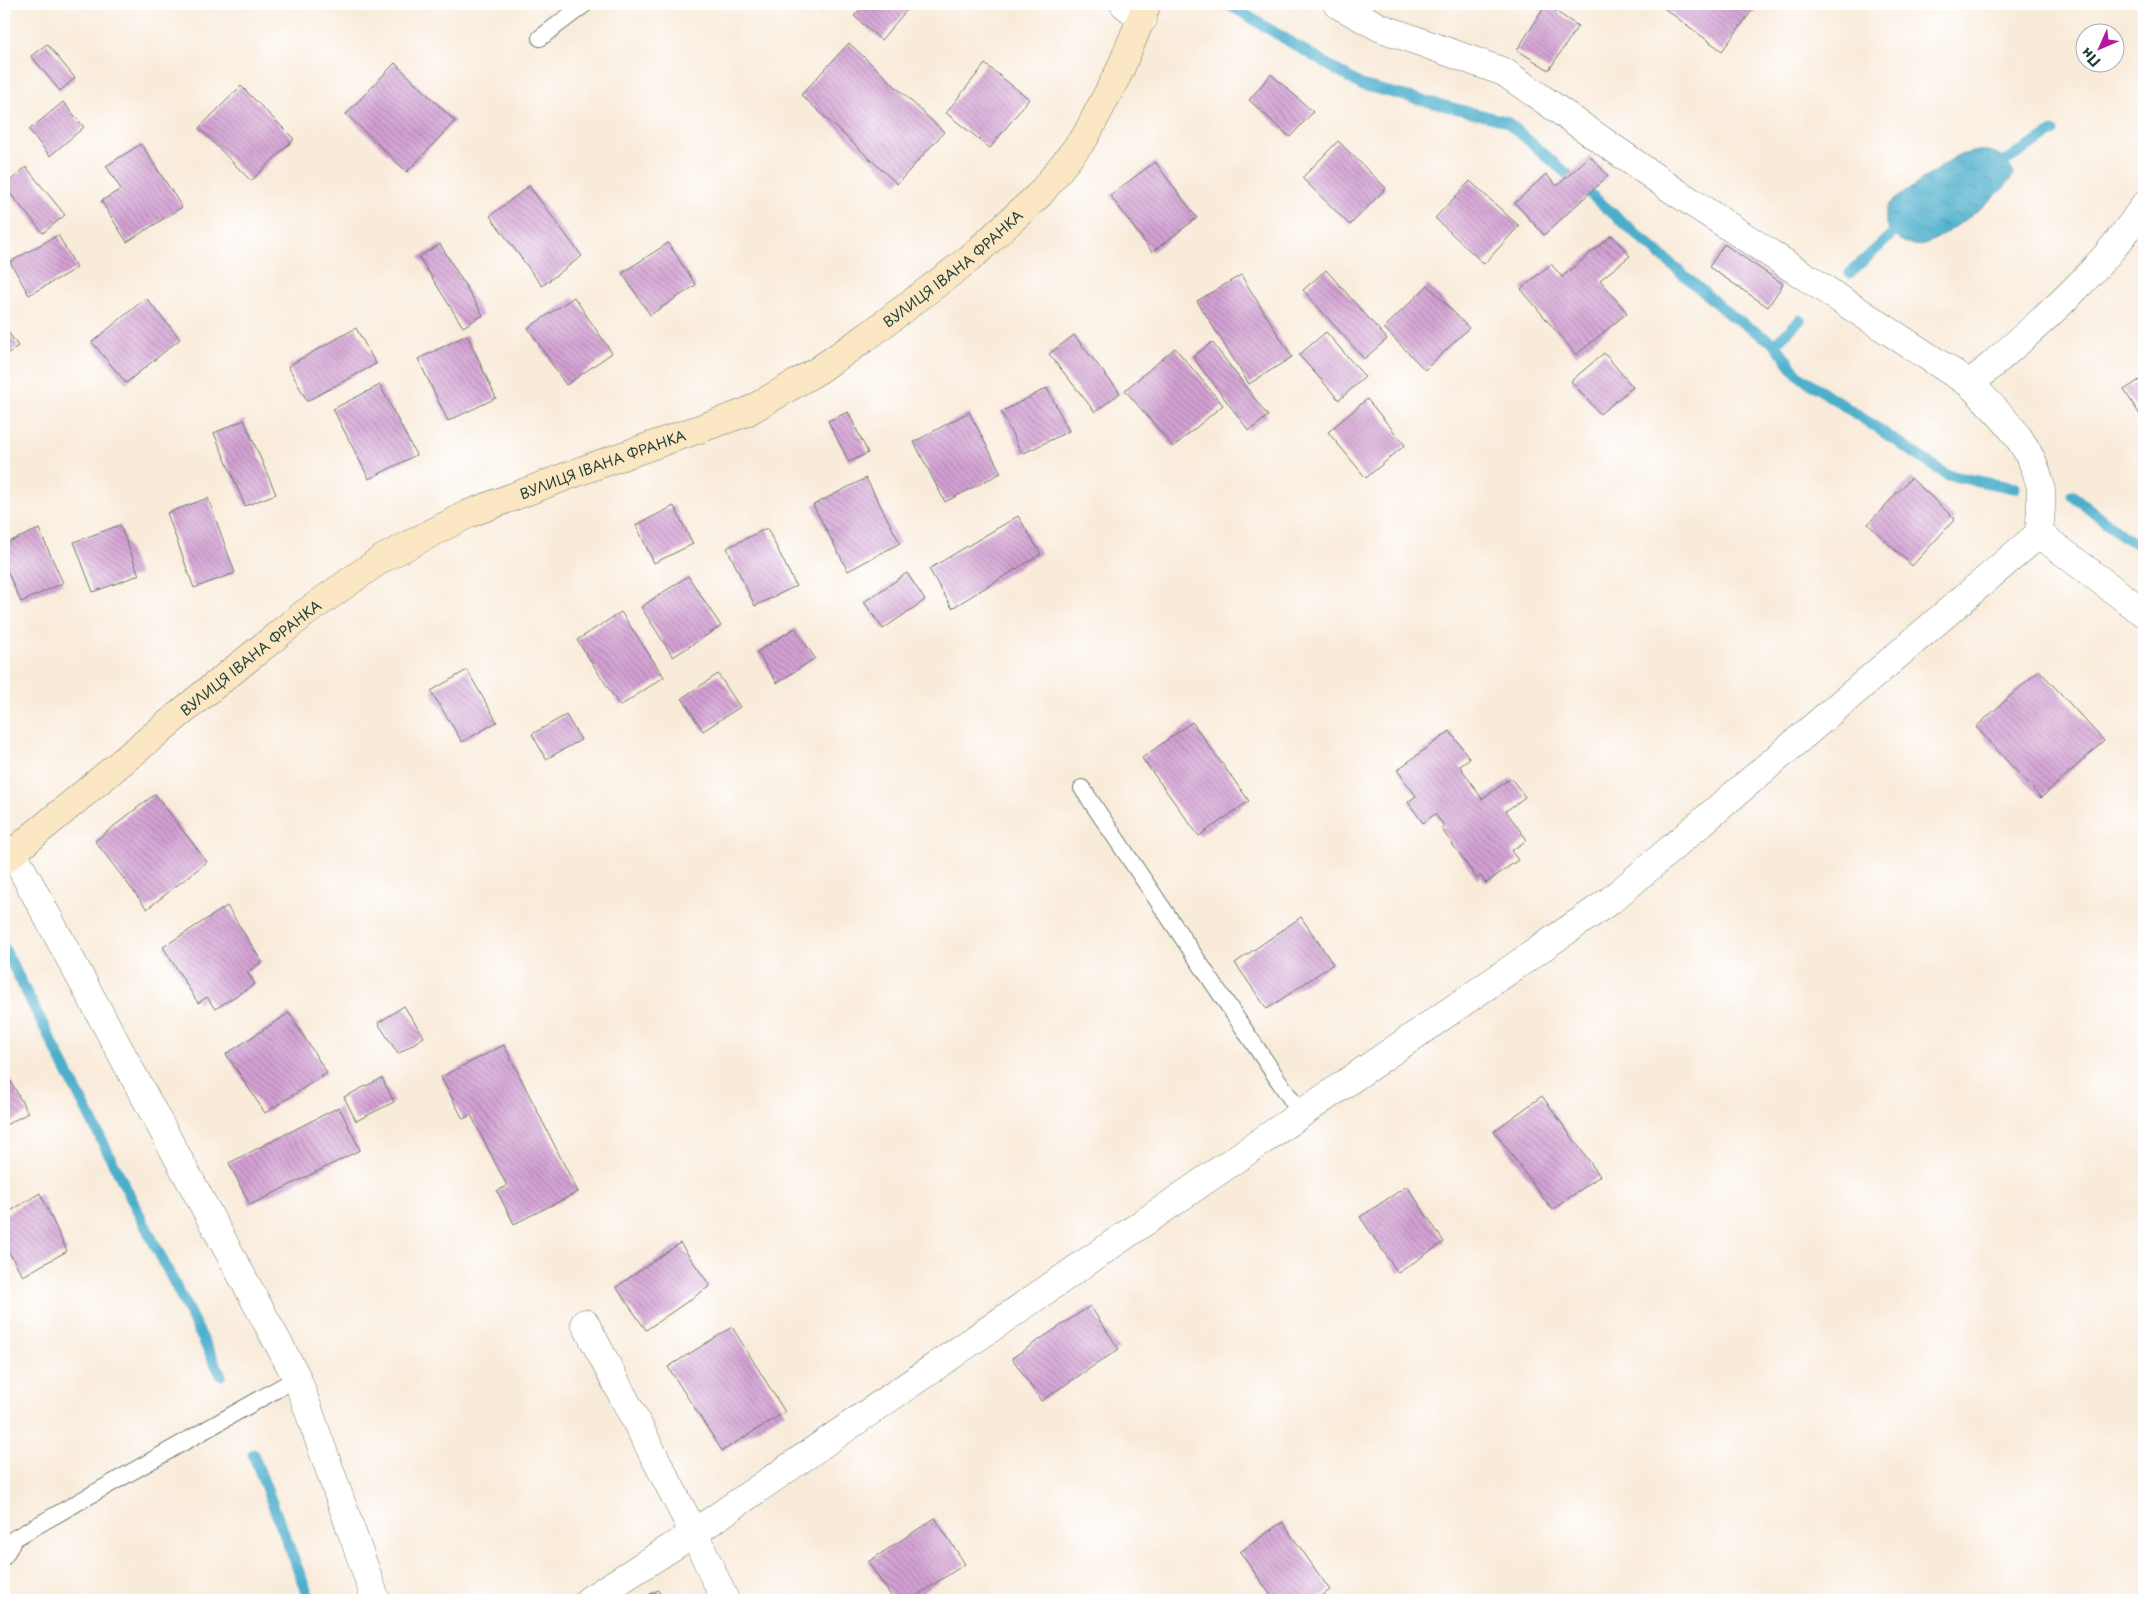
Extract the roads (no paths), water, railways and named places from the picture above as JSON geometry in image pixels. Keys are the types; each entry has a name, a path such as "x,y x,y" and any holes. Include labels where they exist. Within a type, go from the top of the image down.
{"main road":[{"name":"ВУЛИЦЯ ІВАНА ФРАНКА","path":"7,851 305,613 380,560 468,514 583,470 747,412 817,371 868,336 969,259 1040,194 1086,137 1120,70 1138,9"}],"street":[{"path":"589,1600 694,1533 1611,900 2039,534 2040,484 2027,449 1998,412 1970,384 1673,190 1504,72 1379,27 1337,4"},
{"path":"1970,384 2054,311 2091,275 2127,231 2144,206"},
{"path":"2039,534 2144,612"},
{"path":"7,851 297,1378 376,1600"},
{"path":"585,1323 694,1533 725,1600"}],"lane":[{"path":"540,38 584,4"},
{"path":"1082,788 1301,1114"},
{"path":"4,1557 14,1538 297,1378"}],"water":[{"path":"1977,151 1990,151 1999,155 2014,173 2001,191 1957,226 1930,242 1921,245 1911,245 1895,236 1886,225 1885,219 1885,212 1890,203 1956,156"}],"waterway":[{"path":"1228,4 1361,85 1506,121 1730,315 1775,344 1798,375 1947,475 2015,488"},
{"path":"1994,168 2053,132"},
{"path":"1850,273 1904,223"},
{"path":"1775,344 1800,320"},
{"path":"2072,495 2123,536 2144,548"},
{"path":"4,948 221,1375"},
{"path":"253,1454 310,1600"}]}
